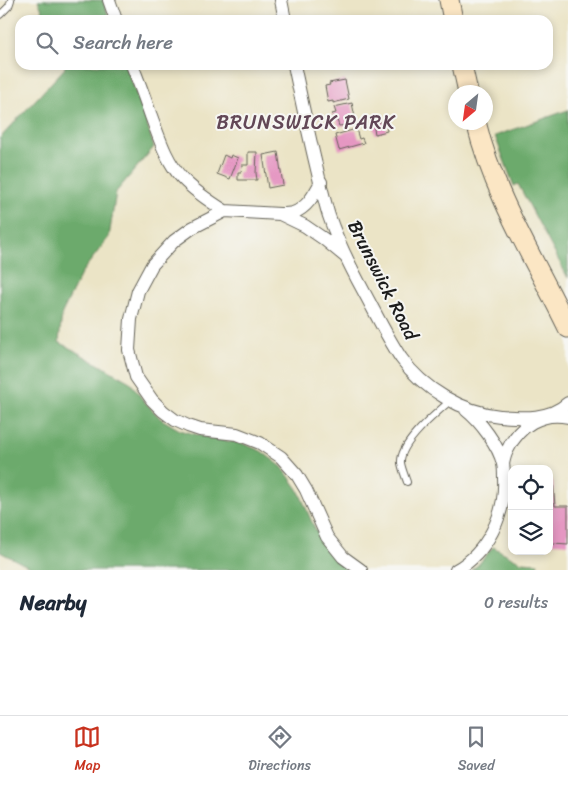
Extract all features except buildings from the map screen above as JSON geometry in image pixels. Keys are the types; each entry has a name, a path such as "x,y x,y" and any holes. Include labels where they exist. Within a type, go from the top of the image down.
{"street":[{"path":"109,0 114,15"},
{"path":"281,0 284,15"},
{"path":"449,0 452,15"},
{"path":"134,70 162,146 172,164 181,177 195,190 224,211 293,213 314,196 320,182"},
{"name":"Brunswick Road","path":"295,70 320,182 330,217 346,258 383,328 402,359 434,390 476,411 520,418 543,416 559,410 568,403"},
{"path":"463,70 466,85"},
{"path":"478,130 487,161 496,183 523,242 568,328"},
{"path":"224,211 192,228 174,241 152,265 147,274 138,291 131,319 130,350 136,377 152,400 175,420 200,430 237,434 260,443 282,457 297,475 306,490 327,537 343,557 362,570"},
{"path":"280,214 305,226 346,258"},
{"path":"463,406 484,429 503,464"},
{"path":"456,570 470,560 493,531 502,505 504,488 503,464 507,450 516,436 527,425 543,416 568,417"}],"lane":[{"path":"0,15 11,0"},
{"path":"407,482 401,463 402,455 415,434 451,400"}],"green space":[{"path":"38,0 103,0 108,15 44,15"},
{"path":"63,70 128,70 154,147 116,192 109,237 82,272 62,313 59,342 130,382 143,400 161,419 180,430 213,439 241,443 261,451 282,467 298,489 314,527 330,553 347,570 35,570 0,552 0,138"},
{"path":"568,110 568,278 518,184 514,186 495,136"},
{"path":"493,547 521,562 538,563 536,570 471,570 478,565"}],"district":[{"name":"BRUNSWICK PARK","path":"306,122"}]}
